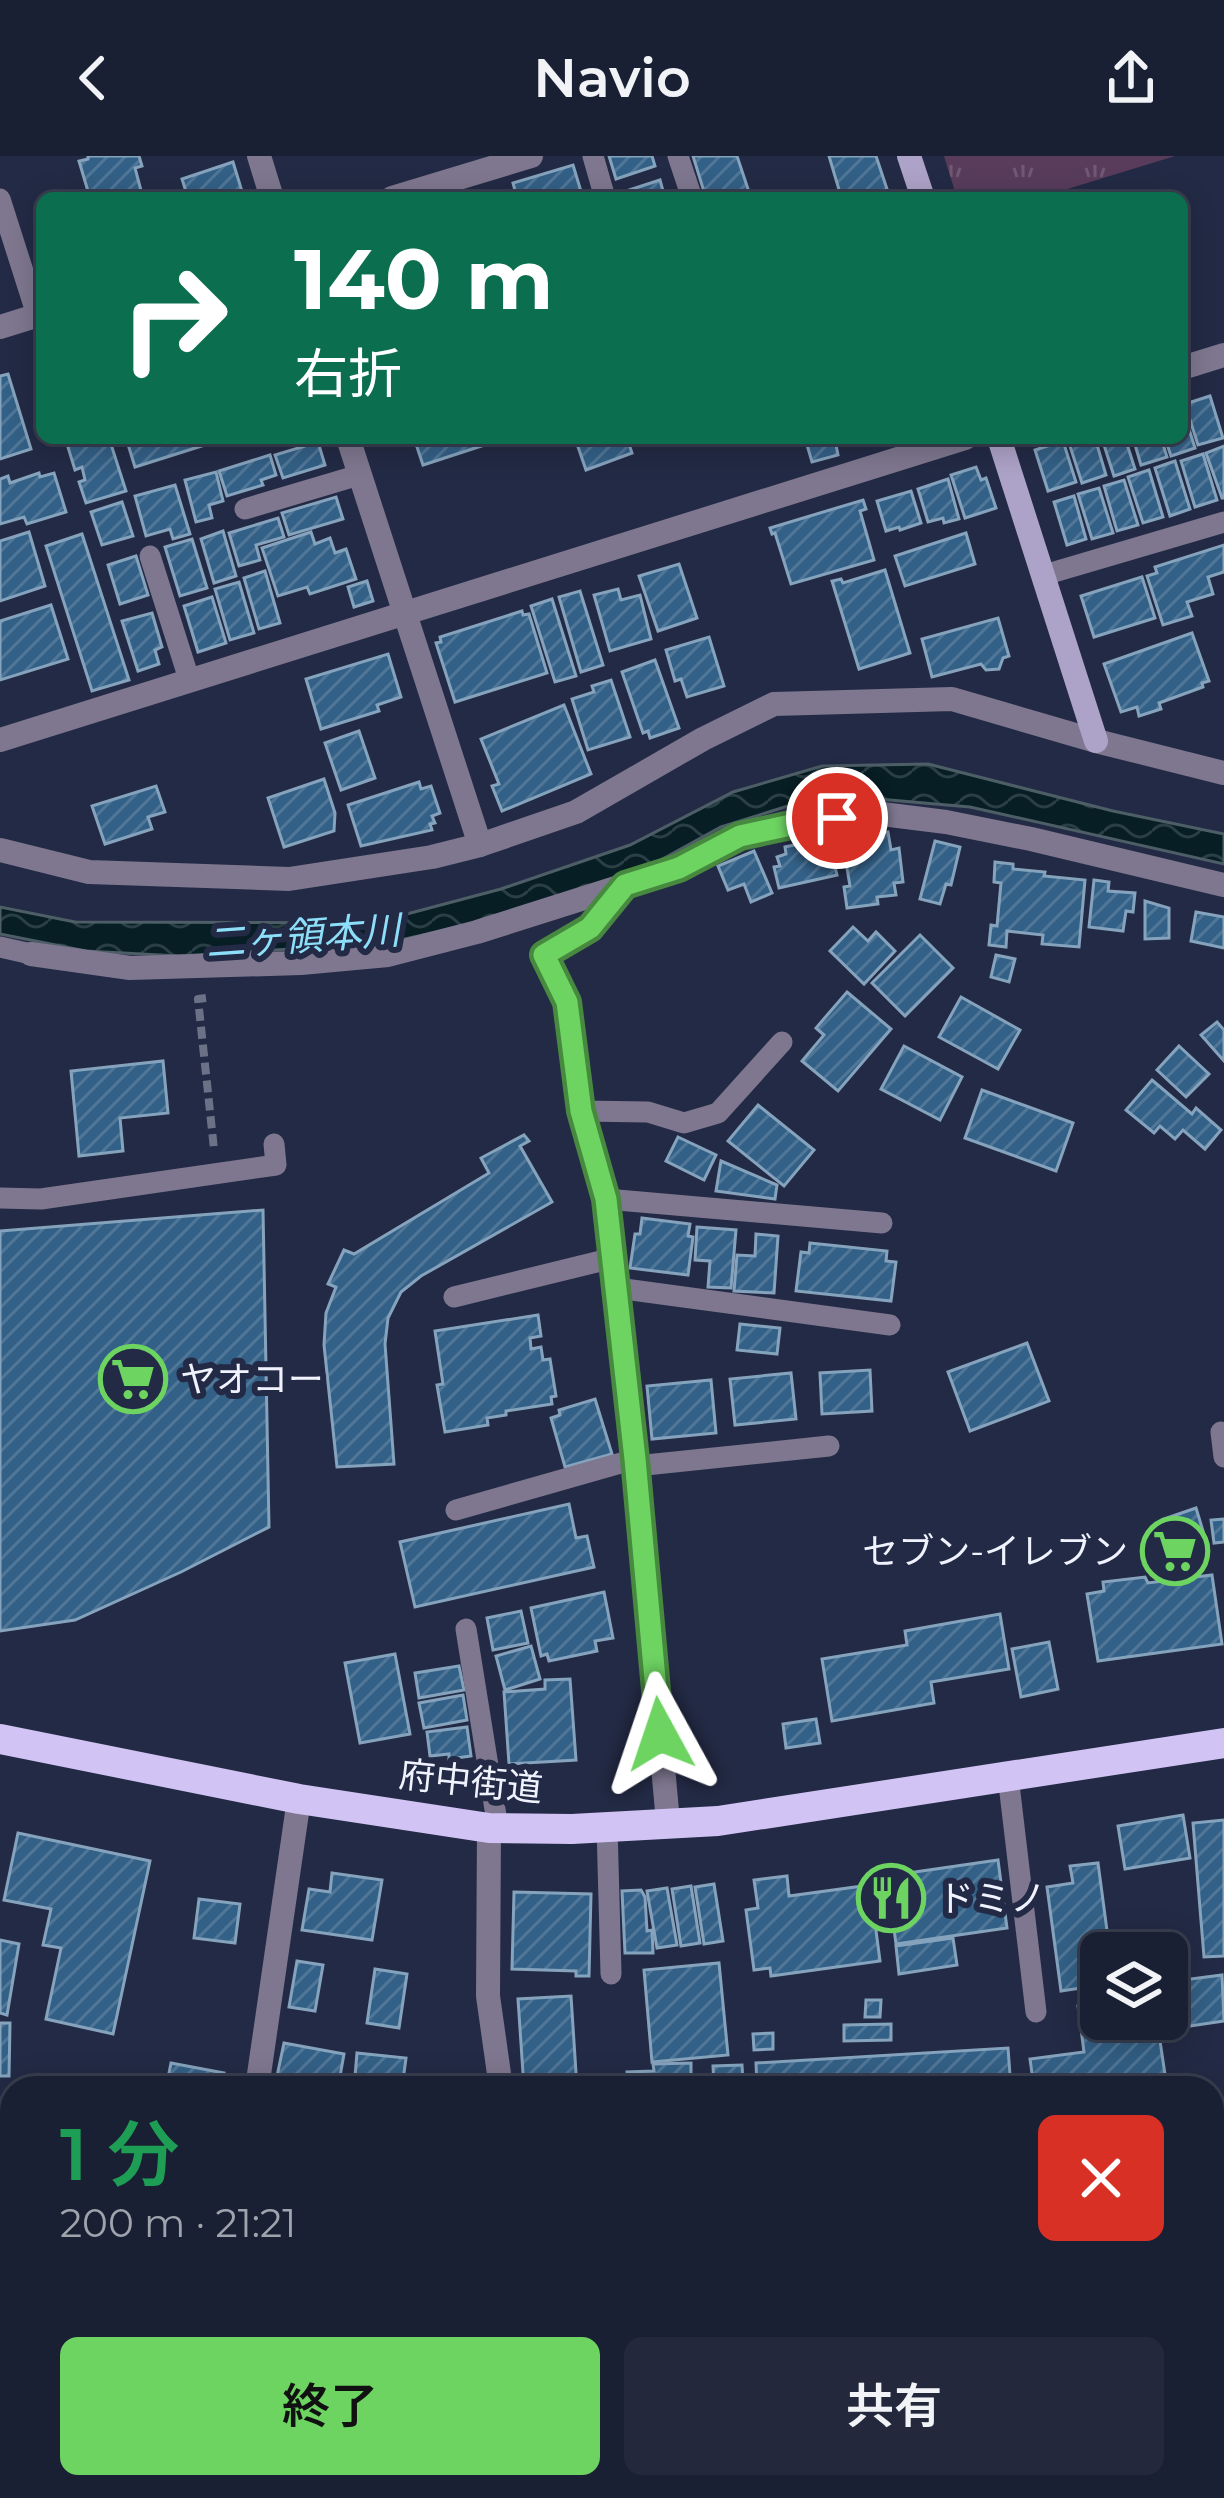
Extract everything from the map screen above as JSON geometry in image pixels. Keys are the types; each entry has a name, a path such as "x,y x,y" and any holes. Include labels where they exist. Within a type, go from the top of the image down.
{"main road":[{"name":"府中街道","path":"0,1739 299,1799 494,1828 572,1829 718,1821 1224,1743"}],"street":[{"path":"259,156 270,192"},
{"path":"412,192 531,156"},
{"path":"909,156 921,192"},
{"path":"0,327 36,316"},
{"path":"1188,366 1224,355"},
{"path":"350,444 480,845"},
{"path":"0,740 946,444"},
{"path":"1001,444 1096,741"},
{"path":"0,850 89,872 290,879 432,857 576,812 774,704 952,699 1224,773"},
{"path":"31,954 130,968 301,963 388,955 679,868 740,836 874,813 1031,839 1224,885"},
{"path":"625,885 590,928 544,955 567,1002 581,1111 606,1199 668,1822"},
{"path":"259,2076 299,1799"},
{"path":"494,1828 488,1996 498,2076"}],"lane":[{"path":"593,156 603,192"},
{"path":"678,156 690,192"},
{"path":"0,199 36,306"},
{"path":"245,509 359,475"},
{"path":"1044,575 1224,522"},
{"path":"150,556 190,679"},
{"path":"0,947 31,954"},
{"path":"581,1111 648,1112 685,1123 718,1113 782,1042"},
{"path":"0,1198 40,1199 276,1165 274,1144"},
{"path":"606,1199 882,1223"},
{"path":"454,1297 613,1258"},
{"path":"617,1288 890,1325"},
{"path":"1221,1432 1224,1457"},
{"path":"456,1510 635,1462 830,1446"},
{"path":"466,1629 494,1828"},
{"path":"1008,1776 1036,2012"},
{"path":"607,1826 610,1973"}],"path":[{"path":"217,1174 198,999 220,997"}],"green space":[{"path":"944,156 1175,156 1058,192 955,192"}],"water":[{"name":"二ヶ領本川","path":"928,764 1224,834 1224,864 970,807 867,798 791,805 721,827 648,867 477,923 387,943 179,956 86,951 0,934 0,907 75,922 373,923 501,889 630,845 733,792 822,766"}],"building":[{"path":"139,156 142,166 135,168 141,192 88,192 79,161"},
{"path":"609,156 652,156 655,166 616,179"},
{"path":"693,156 737,156 749,192 704,192"},
{"path":"829,156 876,156 888,192 840,192"},
{"path":"233,162 242,192 186,192 182,179"},
{"path":"573,165 581,192 515,192 513,183"},
{"path":"660,180 663,192 623,192"},
{"path":"8,374 31,449 0,459 0,376"},
{"path":"1210,396 1223,438 1198,445 1188,403"},
{"path":"1188,426 1195,448 1171,456 1167,444 1188,444"},
{"path":"67,444 111,444 126,491 86,503 79,482 85,480 82,467 75,470"},
{"path":"128,444 208,444 135,467"},
{"path":"319,444 325,465 283,478 275,455"},
{"path":"416,444 488,444 423,465"},
{"path":"577,444 629,444 632,453 586,470"},
{"path":"807,444 841,444 836,445 838,455 812,462"},
{"path":"1064,444 1076,482 1048,491 1035,450"},
{"path":"1069,444 1097,444 1106,475 1082,483"},
{"path":"1104,444 1127,444 1135,469 1114,476"},
{"path":"1135,444 1163,444 1167,457 1141,465"},
{"path":"1224,446 1224,498 1222,498 1206,453"},
{"path":"1203,454 1217,500 1195,507 1181,461"},
{"path":"270,455 276,475 261,480 263,485 227,496 219,471"},
{"path":"1175,461 1190,509 1170,516 1155,468"},
{"path":"976,467 981,480 986,478 996,508 965,518 951,475"},
{"path":"1149,470 1163,517 1143,523 1128,477"},
{"path":"216,472 223,501 209,505 212,518 196,522 185,480"},
{"path":"39,473 40,477 54,473 66,512 27,524 24,517 0,524 0,479 8,476 10,483"},
{"path":"948,479 959,519 928,522 918,489"},
{"path":"1124,480 1138,525 1117,531 1104,486"},
{"path":"175,485 190,534 173,539 170,529 146,536 135,496"},
{"path":"1099,488 1113,533 1092,539 1078,494"},
{"path":"911,491 921,523 886,531 877,501"},
{"path":"1074,496 1086,539 1067,545 1054,502"},
{"path":"336,497 343,519 289,535 282,513"},
{"path":"863,500 866,509 860,511 874,560 791,584 770,528"},
{"path":"122,502 133,536 102,545 91,512"},
{"path":"278,518 284,537 256,545 260,560 239,566 229,533"},
{"path":"223,531 236,576 214,583 201,539"},
{"path":"29,532 45,586 0,601 0,541"},
{"path":"311,532 315,544 330,538 335,553 346,549 356,579 310,594 307,587 278,596 262,548"},
{"path":"966,533 975,564 905,586 895,556"},
{"path":"82,534 129,680 92,691 46,546"},
{"path":"192,539 207,588 180,596 165,547"},
{"path":"1224,545 1224,572 1208,577 1213,594 1187,602 1192,616 1163,625 1147,576 1157,573 1155,567"},
{"path":"136,556 148,595 120,604 108,565"},
{"path":"679,564 697,618 658,631 639,576"},
{"path":"885,570 910,653 859,669 832,581 843,583"},
{"path":"265,571 280,623 259,629 244,578"},
{"path":"1142,577 1155,618 1094,637 1081,596"},
{"path":"367,581 373,601 354,607 348,587"},
{"path":"239,582 254,633 230,640 215,589"},
{"path":"618,589 621,600 640,595 651,639 610,651 594,595"},
{"path":"580,591 603,665 581,672 559,597"},
{"path":"212,597 226,643 198,652 184,606"},
{"path":"552,599 576,676 555,682 531,606"},
{"path":"51,605 68,659 0,680 0,621"},
{"path":"522,611 529,614 547,673 455,702 436,643 441,642 440,637"},
{"path":"152,613 162,647 155,650 159,664 138,671 122,621"},
{"path":"998,618 1009,656 999,669 986,670 981,664 932,677 922,639"},
{"path":"1192,633 1209,681 1159,703 1161,709 1139,716 1137,707 1121,712 1104,664"},
{"path":"709,637 724,686 687,697 681,679 675,681 666,650"},
{"path":"388,654 401,697 377,705 379,711 321,729 306,679"},
{"path":"655,660 679,728 650,738 648,731 643,733 622,672"},
{"path":"611,680 630,737 588,750 572,699"},
{"path":"564,705 591,774 502,811 492,786 499,784 481,739"},
{"path":"359,731 375,778 341,790 325,743"},
{"path":"324,779 335,813 334,831 284,847 268,798"},
{"path":"419,782 421,789 431,786 440,813 432,816 432,830 361,846 348,805"},
{"path":"156,786 165,812 148,817 152,829 105,844 92,806"},
{"path":"888,832 891,850 899,848 903,882 894,883 896,895 877,897 878,904 847,908 844,887 850,886 842,839"},
{"path":"821,839 824,849 830,847 837,875 779,888 774,867 780,866 777,857 786,854 785,847"},
{"path":"935,841 960,847 951,885 946,884 940,904 920,899"},
{"path":"754,851 772,893 751,902 744,884 728,890 718,866"},
{"path":"995,862 1045,872 1044,876 1085,880 1079,947 1042,944 1043,935 1007,931 1006,947 989,945 991,925 997,926 1001,883 994,882"},
{"path":"1094,880 1109,882 1108,891 1135,893 1133,912 1126,911 1123,931 1089,927"},
{"path":"1145,901 1169,908 1169,938 1145,939"},
{"path":"1196,912 1224,917 1224,948 1191,941"},
{"path":"853,927 868,941 876,932 895,951 864,984 830,951"},
{"path":"920,935 953,968 905,1016 872,983"},
{"path":"996,955 1015,959 1009,982 991,977"},
{"path":"847,992 891,1029 838,1091 802,1061 824,1035 816,1028"},
{"path":"961,997 1020,1030 998,1069 939,1037"},
{"path":"1217,1022 1224,1030 1224,1061 1201,1035"},
{"path":"904,1046 962,1077 940,1120 881,1089"},
{"path":"1179,1046 1209,1074 1186,1097 1157,1070"},
{"path":"163,1061 168,1113 120,1118 123,1151 79,1156 71,1071"},
{"path":"1152,1080 1192,1114 1196,1108 1221,1130 1205,1149 1183,1130 1175,1139 1160,1126 1154,1133 1126,1110"},
{"path":"982,1090 1073,1123 1056,1171 965,1138"},
{"path":"758,1105 814,1150 784,1186 728,1141"},
{"path":"524,1135 529,1141 520,1146 552,1202 401,1292 388,1318 385,1344 394,1464 337,1467 324,1345 326,1313 336,1287 328,1284 344,1250 354,1254 489,1173 481,1158"},
{"path":"678,1137 716,1155 704,1180 666,1161"},
{"path":"721,1161 777,1185 775,1199 716,1191"},
{"name":"ヤオコー","path":"263,1210 269,1527 75,1620 0,1631 0,1231"},
{"path":"642,1218 690,1224 688,1275 630,1268"},
{"path":"697,1227 736,1230 731,1288 708,1287 710,1261 695,1260"},
{"path":"756,1234 778,1236 774,1293 734,1291 737,1255 755,1256"},
{"path":"810,1243 887,1251 886,1261 896,1262 891,1301 796,1291 801,1252 809,1253"},
{"path":"538,1315 541,1336 530,1338 531,1349 541,1347 543,1360 550,1359 556,1396 551,1397 552,1404 506,1411 506,1415 487,1418 488,1425 445,1432 435,1331"},
{"path":"740,1324 780,1328 777,1354 737,1350"},
{"path":"1027,1343 1049,1401 970,1431 948,1372"},
{"path":"870,1370 872,1411 822,1414 820,1373"},
{"path":"791,1373 796,1419 735,1425 730,1379"},
{"path":"711,1380 716,1433 652,1439 647,1386"},
{"path":"595,1399 612,1454 565,1467 551,1418 560,1415 559,1410"},
{"path":"569,1504 576,1538 587,1536 594,1567 415,1607 400,1542"},
{"path":"1196,1508 1207,1544 1176,1555 1164,1519"},
{"path":"1224,1519 1224,1542 1214,1543 1211,1520"},
{"path":"1212,1575 1222,1644 1098,1661 1087,1594 1104,1591 1103,1582 1145,1577 1148,1583"},
{"path":"604,1592 613,1638 595,1641 597,1651 549,1661 547,1654 541,1656 531,1608"},
{"path":"521,1611 528,1643 493,1650 487,1618"},
{"path":"1000,1614 1009,1669 931,1682 934,1703 832,1721 822,1659 907,1645 905,1631"},
{"path":"1049,1642 1058,1689 1021,1697 1012,1649"},
{"path":"531,1646 540,1679 505,1690 496,1656"},
{"path":"395,1654 410,1734 360,1743 345,1663"},
{"path":"459,1666 464,1690 419,1698 415,1673"},
{"path":"570,1679 576,1760 509,1764 504,1692 545,1689 545,1680"},
{"path":"463,1695 467,1720 424,1728 419,1703"},
{"path":"816,1719 820,1743 786,1748 783,1724"},
{"path":"467,1727 471,1756 430,1756 427,1732"},
{"path":"1183,1815 1190,1858 1125,1869 1118,1826"},
{"path":"1224,1820 1224,1956 1204,1957 1193,1823"},
{"path":"18,1833 150,1861 113,2034 46,2019 61,1948 43,1945 51,1909 4,1900"},
{"path":"998,1860 1007,1928 896,1944 887,1876"},
{"path":"1098,1863 1107,1932 1080,1932 1080,1988 1061,1991 1047,1887 1073,1883 1070,1866"},
{"path":"332,1873 382,1880 372,1940 302,1930 309,1889 330,1892"},
{"path":"787,1876 789,1896 870,1885 880,1961 771,1976 770,1968 754,1970 746,1910 758,1908 754,1880"},
{"path":"714,1884 723,1941 704,1944 695,1887"},
{"path":"691,1886 700,1943 681,1946 672,1889"},
{"path":"667,1888 677,1945 657,1948 647,1891"},
{"path":"641,1890 653,1953 625,1953 622,1891"},
{"path":"514,1892 591,1894 589,1976 576,1976 576,1971 512,1969"},
{"path":"199,1899 240,1904 235,1943 194,1938"},
{"path":"953,1938 957,1965 899,1974 896,1946"},
{"path":"0,1940 19,1944 7,2015 0,2013"},
{"path":"297,1961 323,1965 315,2011 289,2007"},
{"path":"719,1963 728,2055 652,2062 644,1970"},
{"path":"375,1969 407,1974 399,2028 367,2023"},
{"path":"1222,1975 1224,2021 1188,2026 1188,1979"},
{"path":"571,1996 576,2076 523,2076 518,1999"},
{"path":"866,2000 881,2000 880,2017 865,2017"},
{"path":"0,2023 10,2023 9,2076 0,2076"},
{"path":"891,2024 891,2040 844,2041 844,2025"},
{"path":"773,2033 773,2049 754,2050 753,2034"},
{"path":"1082,2040 1160,2040 1165,2076 1032,2076 1030,2059 1084,2052"},
{"path":"284,2043 344,2054 340,2076 277,2076"},
{"path":"1008,2048 1010,2076 757,2076 756,2063"},
{"path":"357,2053 406,2058 404,2076 355,2076"},
{"path":"171,2063 224,2073 223,2076 168,2076"},
{"path":"691,2063 691,2076 627,2076 627,2072 654,2071 653,2064"},
{"path":"742,2065 743,2076 713,2076 713,2066"}],"place":[{"name":"ヤオコー","path":"133,1379"},
{"name":"セブン-イレブン","path":"1175,1551"},
{"name":"ドミノ","path":"891,1898"}],"route":[{"path":"660,1734 606,1199 581,1111 567,1002 544,955 590,928 625,885 679,868 740,836 837,818"}]}
